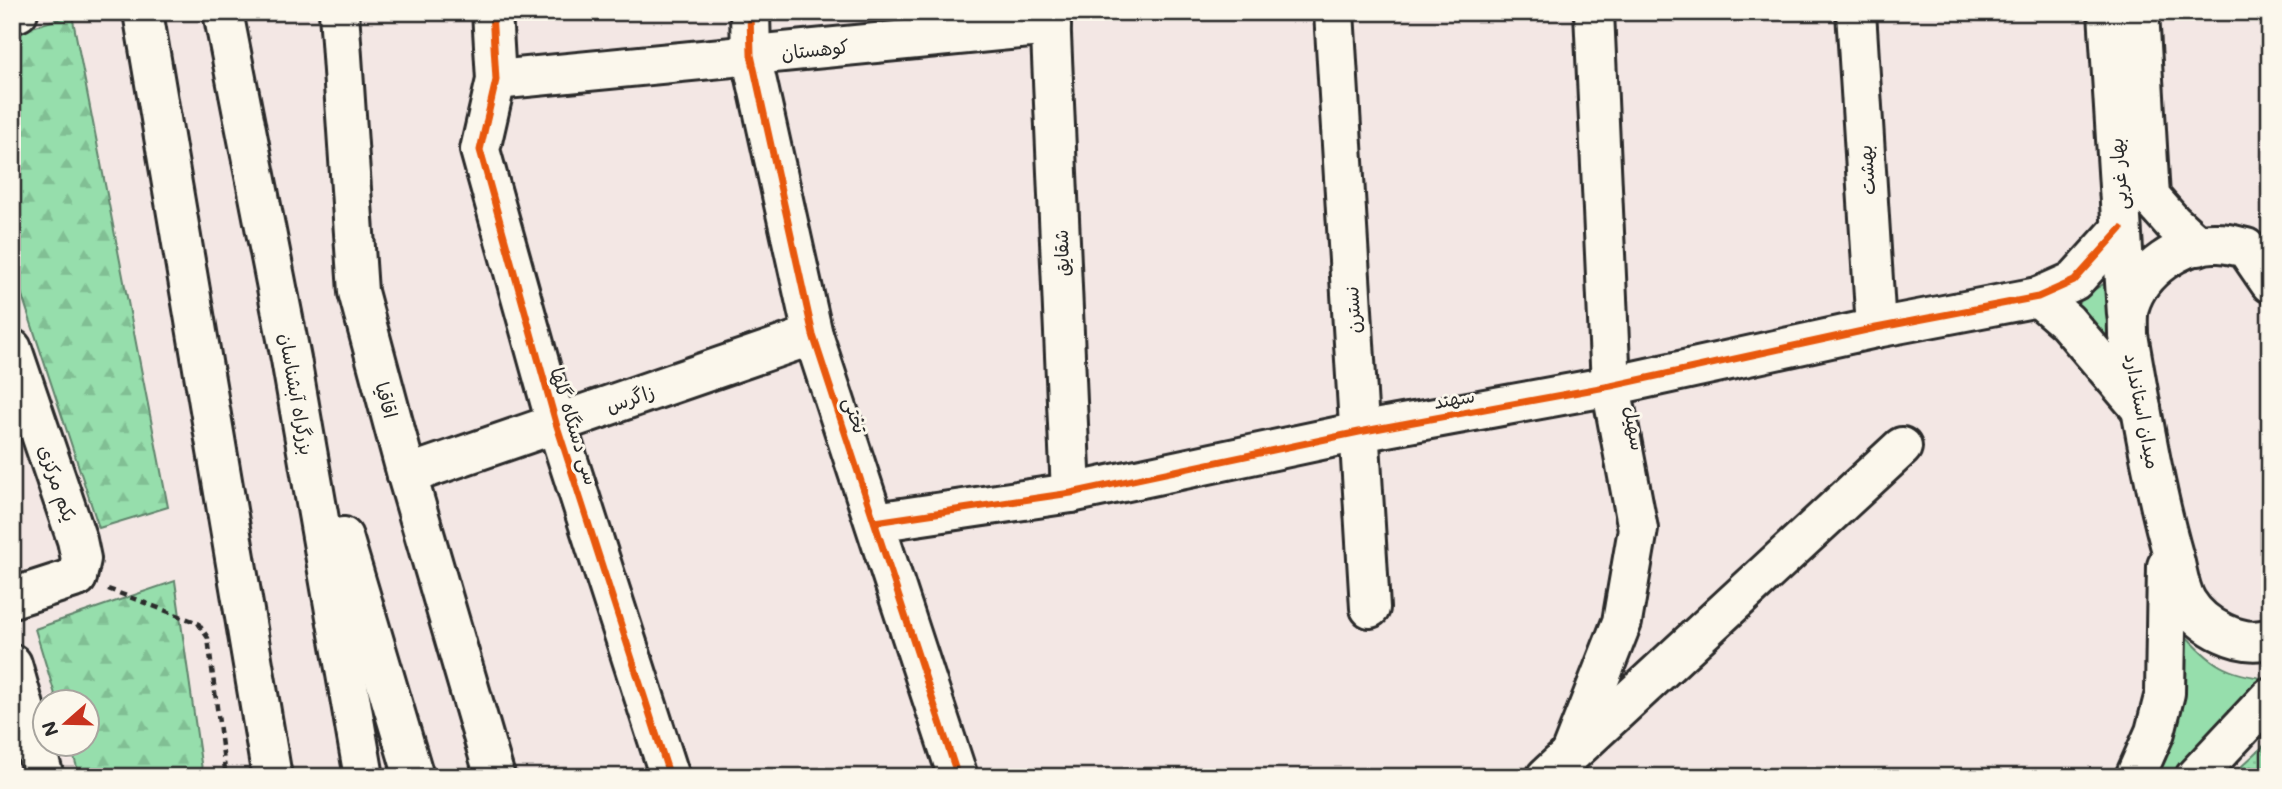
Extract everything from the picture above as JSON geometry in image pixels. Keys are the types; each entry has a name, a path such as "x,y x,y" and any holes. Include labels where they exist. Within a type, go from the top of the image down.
{"main road":[{"path":"12,14 18,12"},
{"path":"143,12 272,777"},
{"name":"بزرگراه آبشناسان","path":"223,12 291,359 364,777"},
{"name":"اقاقیا","path":"339,12 358,292 407,475 495,777"},
{"name":"سی دستگاه گلها","path":"492,12 496,80 480,150 556,423 670,777"},
{"name":"تختی","path":"750,12 751,55 813,335 958,777"},
{"name":"نسترن","path":"1334,12 1370,608"},
{"name":"سهیل","path":"1558,766 1622,622 1638,529 1611,386 1594,12"},
{"name":"بهشت","path":"1856,12 1876,328"},
{"name":"بهار غربی","path":"2108,12 2128,335"},
{"name":"بهار غربی","path":"2139,12 2150,197 2198,246"},
{"name":"کوهستان","path":"496,80 751,55 1051,19"},
{"name":"شقایق","path":"1051,19 1071,493"},
{"name":"سهند","path":"875,522 1071,493 1359,432 1611,386 1876,328 2038,297 2074,281 2121,229"},
{"name":"میدان استاندارد","path":"2270,283 2258,247 2217,243 2188,247 2162,260 2143,281 2129,307 2128,335 2168,536 2186,601 2206,622 2234,638 2270,638"},
{"path":"2038,297 2067,322 2141,409"},
{"name":"زاگرس","path":"407,475 813,335"},
{"name":"یکم مرکزی","path":"12,349 78,540 81,559 77,578"},
{"path":"291,359 414,777"},
{"path":"1558,766 1902,447"},
{"path":"2135,777 2155,732 2165,694 2168,536"},
{"path":"12,598 77,578"},
{"path":"12,664 44,777"},
{"path":"2194,777 2270,697"}],"path":[{"path":"77,578 198,623 208,638 226,777"}],"green space":[{"path":"72,15 168,507 99,528 12,265 12,33"},
{"path":"2110,280 2111,354 2073,303"},
{"path":"175,581 203,777 80,777 74,758 102,758 102,688 53,688 35,629"},
{"path":"2182,632 2202,653 2220,666 2241,674 2270,679 2182,777 2153,777"},
{"path":"2270,740 2270,777 2230,777"}],"cycle path":[{"path":"492,12 496,80 480,150 556,423 670,777"},
{"path":"750,12 751,55 813,335 958,777"},
{"path":"875,522 1071,493 1359,432 1611,386 1876,328 2038,297 2074,281 2121,229"}]}
